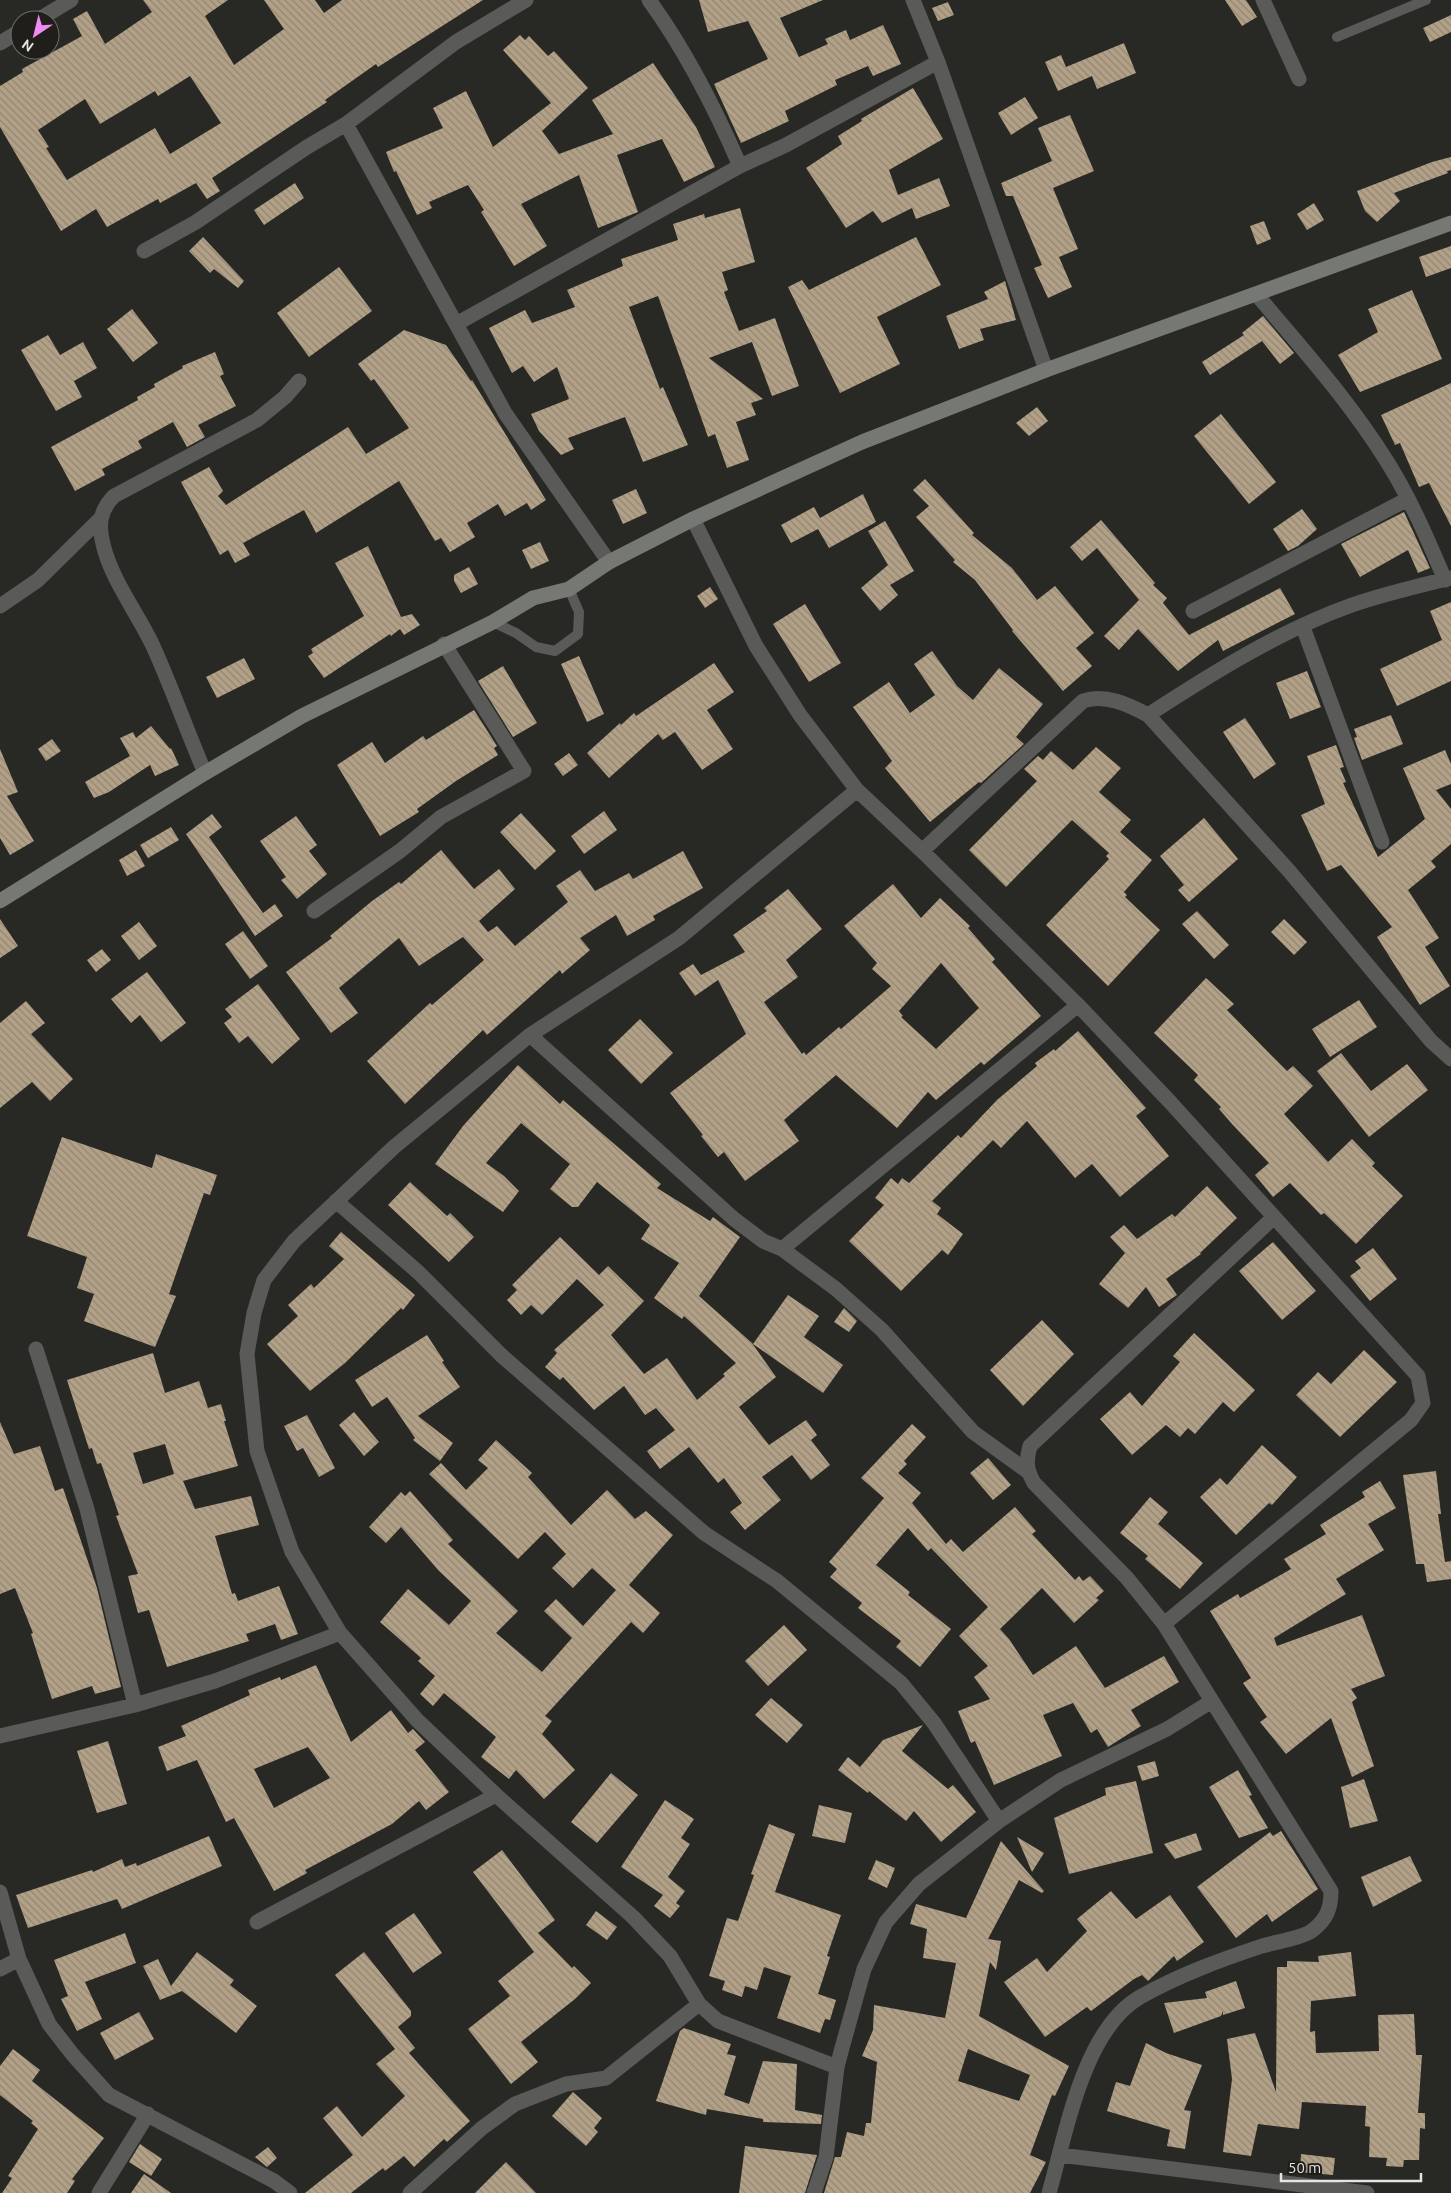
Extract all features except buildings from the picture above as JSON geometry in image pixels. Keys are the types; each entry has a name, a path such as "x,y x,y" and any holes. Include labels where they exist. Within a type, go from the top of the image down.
{"main road":[{"path":"0,901 205,773 302,716 444,644 493,622 533,598 569,590 609,562 693,520 862,442 1046,370 1451,223"}],"street":[{"path":"54,10 70,0"},
{"path":"144,251 196,222 307,147 346,124 456,42 526,0"},
{"path":"649,0 685,54 719,118 740,166"},
{"path":"913,0 938,62 1046,370"},
{"path":"1263,0 1299,79"},
{"path":"456,324 740,166 786,145 938,62"},
{"path":"346,124 505,413 609,562"},
{"path":"1148,715 1263,647 1303,627 1352,605 1448,579 1422,525 1388,463 1329,380 1256,294"},
{"path":"0,606 38,580 100,519 106,504 114,496 257,420 286,397 300,381"},
{"path":"1192,610 1408,499"},
{"path":"100,519 102,544 108,559 153,647 205,773"},
{"path":"693,520 756,646 800,715 857,790 922,851 1078,1005 1418,1376 1423,1403 1411,1420 1164,1624"},
{"path":"1303,627 1382,842"},
{"path":"314,911 400,851 441,817 524,771 444,644"},
{"path":"922,851 1083,701 1102,698 1129,706 1148,715 1290,872 1431,1041 1451,1058"},
{"path":"837,2067 718,2021 699,2004 670,1956 633,1917 496,1795 417,1720 340,1633 292,1552 257,1451 247,1354 254,1313 264,1280 294,1241 336,1201 401,1141 530,1035 679,938 857,790"},
{"path":"782,1249 1078,1005"},
{"path":"530,1035 734,1219 763,1241 782,1249 836,1289 882,1330 973,1432 1027,1471 1034,1483 1127,1578 1164,1624 1331,1890 1331,1904 1326,1917 1311,1931 1198,1968 1138,1998 1115,2019 1090,2056 1049,2193"},
{"path":"336,1201 418,1272 501,1355 704,1533 777,1581 901,1683 934,1723 999,1821"},
{"path":"1027,1471 1026,1458 1030,1446 1274,1217"},
{"path":"36,1349 86,1509 125,1656 136,1706"},
{"path":"0,1736 136,1706 215,1681 340,1633"},
{"path":"814,2193 826,2157 837,2067 864,1968 886,1922 918,1884 999,1821 1061,1780 1167,1729 1212,1701"},
{"path":"257,1922 496,1795"},
{"path":"0,1892 19,1959 49,2024 73,2056 109,2095 274,2181 290,2193"},
{"path":"0,1969 19,1959"},
{"path":"410,2193 482,2128 515,2104 566,2084 606,2078 699,2004"},
{"path":"99,2193 148,2114"},
{"path":"1060,2155 1368,2193"}],"lane":[{"path":"1337,37 1426,0"},
{"path":"493,622 516,633 536,647 555,651 578,634 579,612 569,590"}]}
